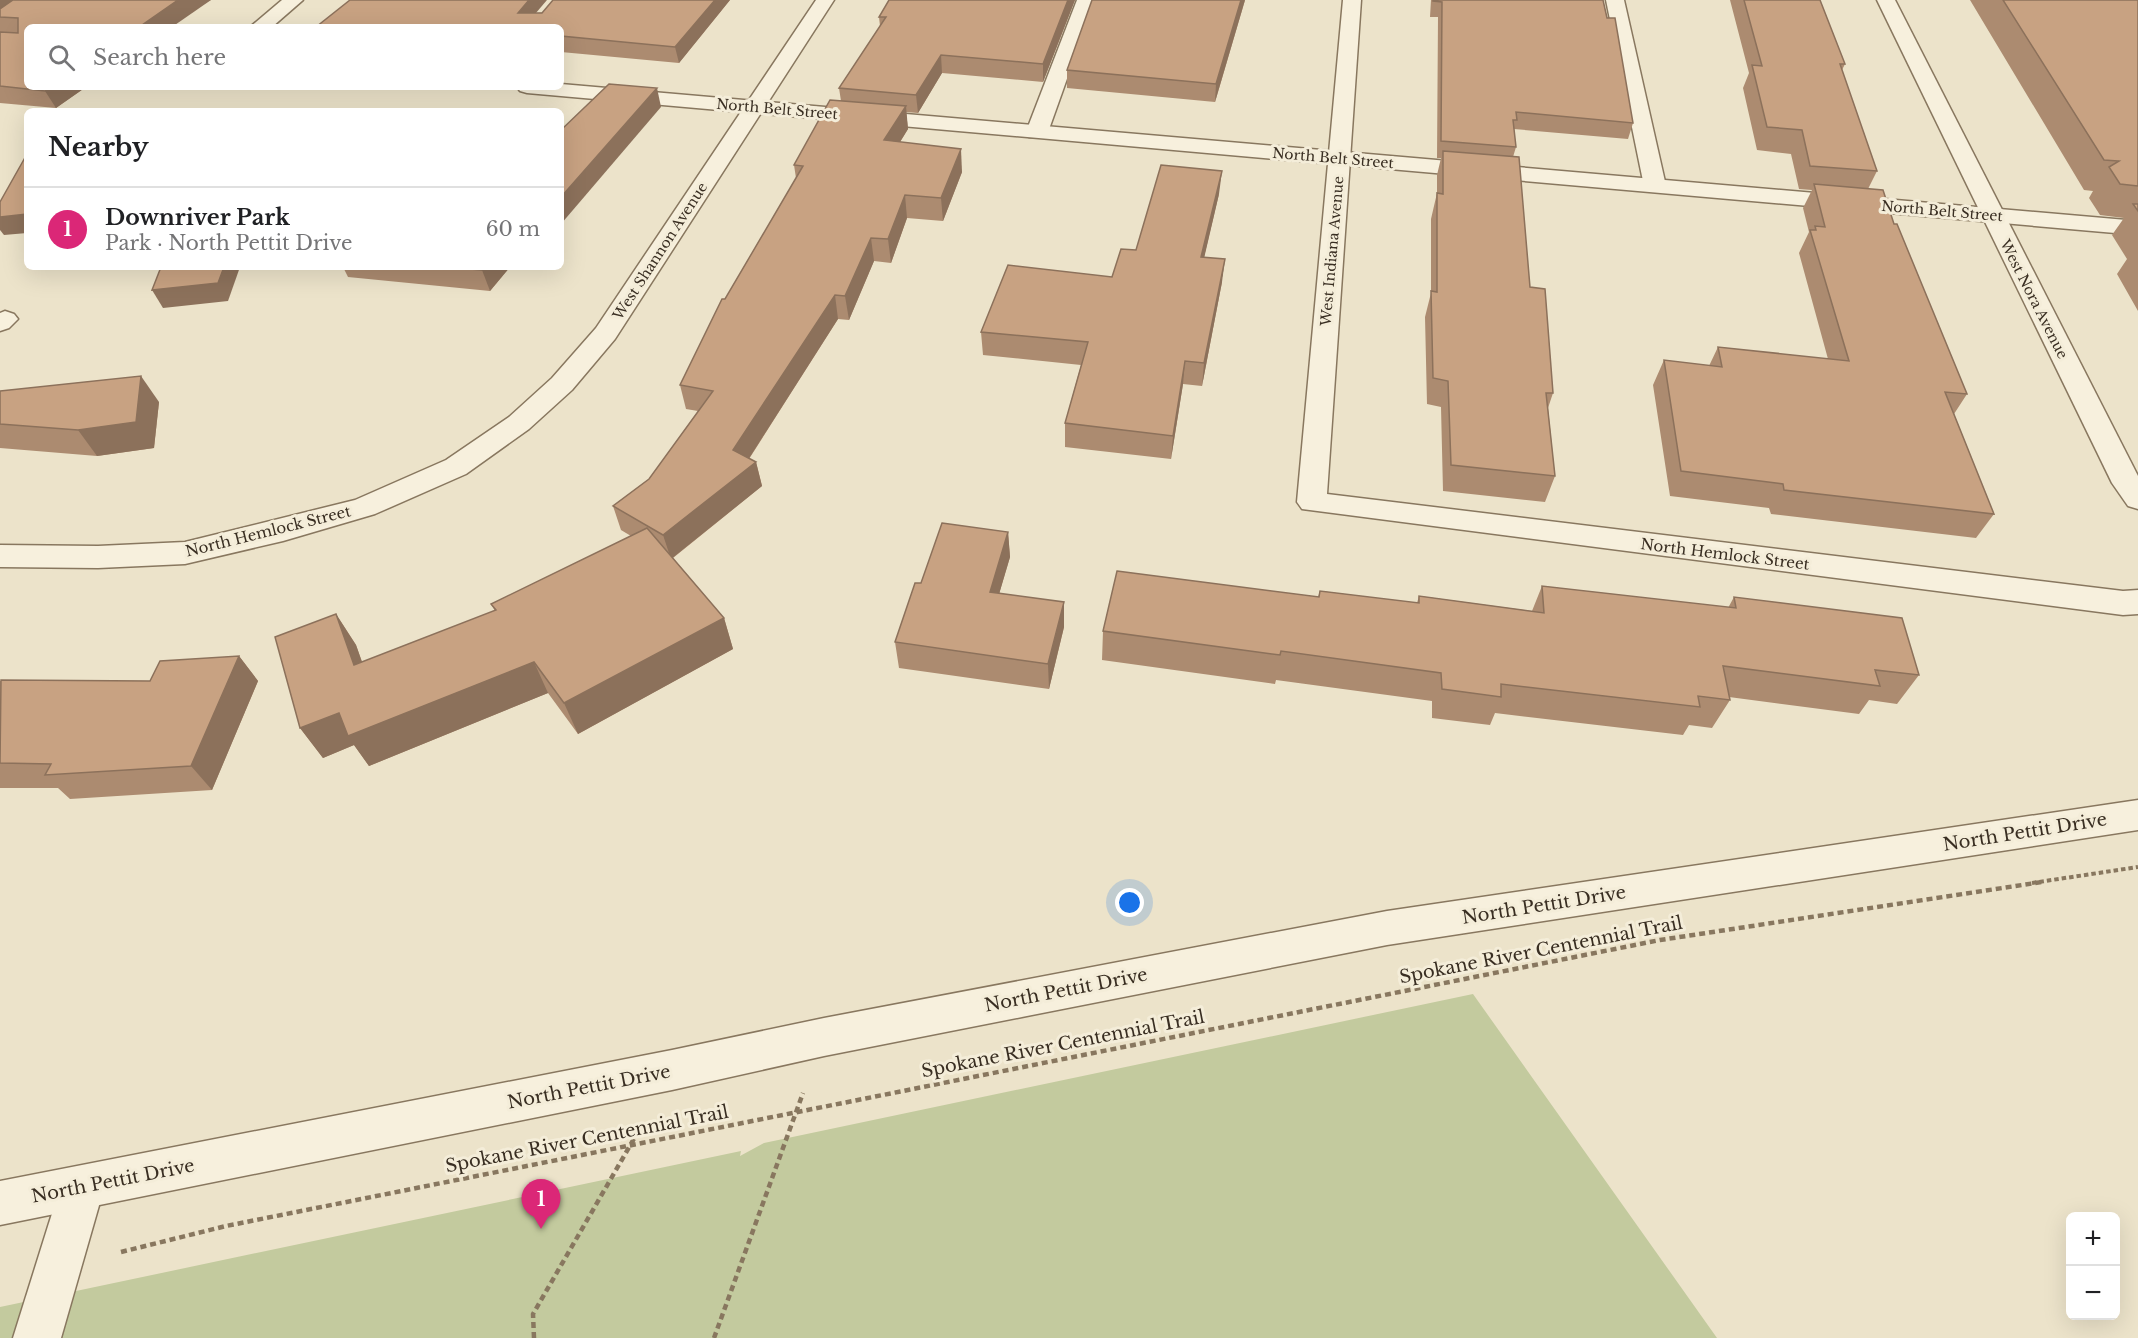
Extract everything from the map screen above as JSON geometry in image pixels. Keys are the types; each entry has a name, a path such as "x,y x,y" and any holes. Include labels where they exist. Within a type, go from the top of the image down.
{"street":[{"path":"264,24 294,0"},
{"name":"West Shannon Avenue","path":"456,467 519,423 562,384 606,333 825,0"},
{"path":"1037,132 1086,0"},
{"name":"West Indiana Avenue","path":"1312,502 1352,0"},
{"path":"1615,0 1655,186"},
{"name":"West Nora Avenue","path":"1886,0 2127,483 2138,499"},
{"name":"North Belt Street","path":"561,90 2138,228"},
{"name":"North Hemlock Street","path":"0,556 98,557 185,553 283,530 365,507 456,467"},
{"name":"North Hemlock Street","path":"1312,502 2112,602 2138,602"},
{"name":"North Pettit Drive","path":"0,1203 672,1070 824,1037 1387,928 2138,814"},
{"path":"37,1338 82,1188"}],"path":[{"name":"Spokane River Centennial Trail","path":"57,1267 226,1226 1660,940 2138,867"},
{"path":"714,1338 824,1037"},
{"path":"534,1338 533,1314 672,1070"}],"green space":[{"path":"1473,994 1717,1338 0,1338 0,1307 741,1151 740,1156 764,1143"}],"building":[{"path":"13,0 178,0 143,24 24,24 24,89 0,86 0,32 18,33 18,18 0,17 0,9"},
{"path":"350,0 529,0 518,13 542,13 553,0 715,0 675,47 564,36 564,24 320,24"},
{"path":"889,0 1068,0 1043,64 941,55 916,95 839,88 886,17 879,17"},
{"path":"1092,0 1241,0 1216,84 1067,70"},
{"path":"1433,0 1603,0 1607,18 1615,18 1633,123 1516,112 1517,120 1513,120 1516,147 1441,141 1442,2"},
{"path":"1744,0 1820,0 1845,64 1840,64 1877,171 1810,166 1802,130 1767,127 1752,65 1762,66"},
{"path":"2003,0 2138,0 2138,186 2120,184 2109,167 2119,161 2104,160"},
{"path":"609,84 657,88 564,194 564,127"},
{"path":"830,100 906,106 884,140 961,149 941,198 905,195 888,239 871,238 845,296 835,295 733,450 756,462 663,535 613,506 649,479 713,391 680,385 722,299 725,299 803,166 794,165"},
{"path":"1443,151 1519,157 1530,287 1545,289 1553,393 1546,393 1555,476 1451,465 1448,381 1433,378 1431,291 1437,292 1437,193 1443,194"},
{"path":"24,159 24,214 0,217 0,202"},
{"path":"1161,165 1222,171 1201,257 1225,259 1204,363 1185,361 1173,436 1065,423 1088,342 981,332 1008,265 1112,277 1121,249 1136,250"},
{"path":"1814,184 1883,190 1894,224 1897,224 1967,394 1945,392 1994,514 1784,490 1783,484 1681,471 1664,360 1722,367 1718,347 1849,361 1810,230 1816,230 1815,226 1825,227"},
{"path":"160,270 223,270 218,283 152,290"},
{"path":"141,376 136,422 78,430 0,424 0,391"},
{"path":"942,523 1008,532 990,592 1064,602 1048,664 895,642 915,583 921,583"},
{"path":"647,528 724,618 564,703 534,662 348,736 339,713 300,728 275,637 336,614 354,665 496,610 491,604"},
{"path":"1117,571 1319,597 1320,591 1419,603 1419,596 1544,613 1542,586 1736,608 1734,597 1902,618 1919,675 1875,670 1880,686 1723,666 1730,700 1698,696 1700,707 1501,684 1501,697 1442,689 1441,673 1281,651 1280,655 1103,631"},
{"path":"239,656 191,766 45,775 51,764 0,763 1,680 150,681 160,661"}],"place":[{"name":"Downriver Park","path":"541,1229"}]}
